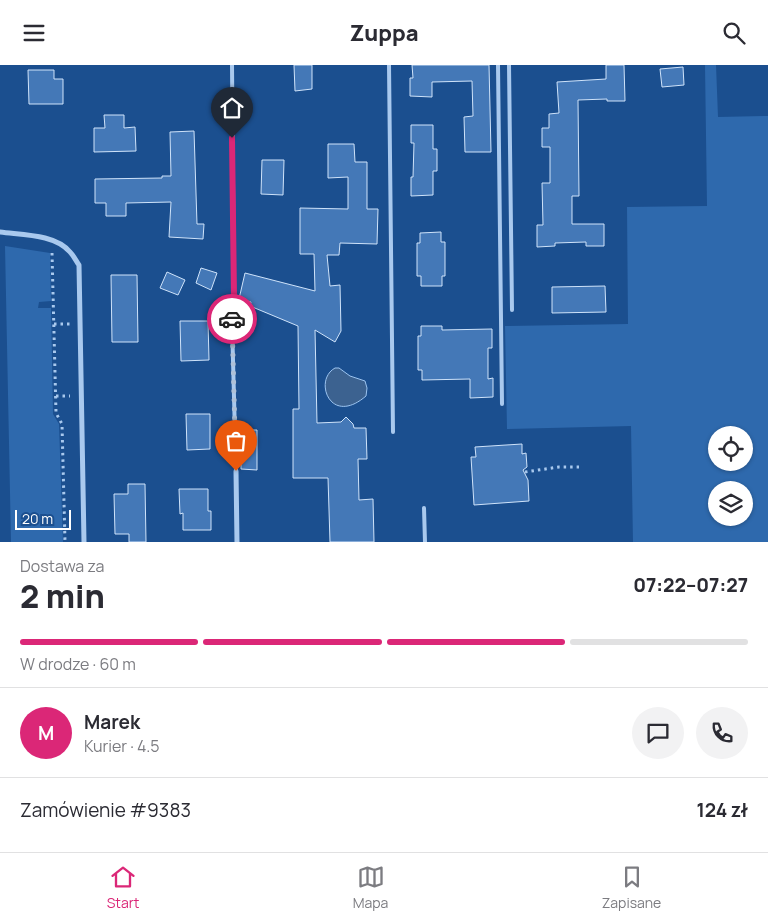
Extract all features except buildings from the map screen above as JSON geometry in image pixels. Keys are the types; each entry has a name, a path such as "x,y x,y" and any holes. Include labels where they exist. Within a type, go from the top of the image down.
{"street":[{"path":"0,232 48,239 70,251 79,265 84,542"},
{"path":"236,471 237,542"}],"lane":[{"path":"232,65 234,297 232,323 236,471"},
{"path":"389,65 393,432"},
{"path":"498,65 502,404"},
{"path":"509,65 512,309"},
{"path":"424,508 425,542"}],"path":[{"path":"52,250 56,413 62,424 65,542"},
{"path":"54,324 71,323"},
{"path":"56,396 73,396"},
{"path":"524,472 559,467 579,467"}],"shaded area":[{"path":"705,65 716,65 718,117 768,116 768,542 633,542 631,426 507,429 505,326 628,324 627,207 707,206"},
{"path":"5,246 50,253 51,301 39,302 38,308 51,308 53,414 59,424 63,542 11,542"},
{"path":"335,368 339,368 350,376 365,381 367,388 366,396 353,404 343,406 335,404 329,398 326,382 329,374"}],"way so far":[{"path":"232,319 236,471"}],"route":[{"path":"232,138 234,297 232,319"}]}
